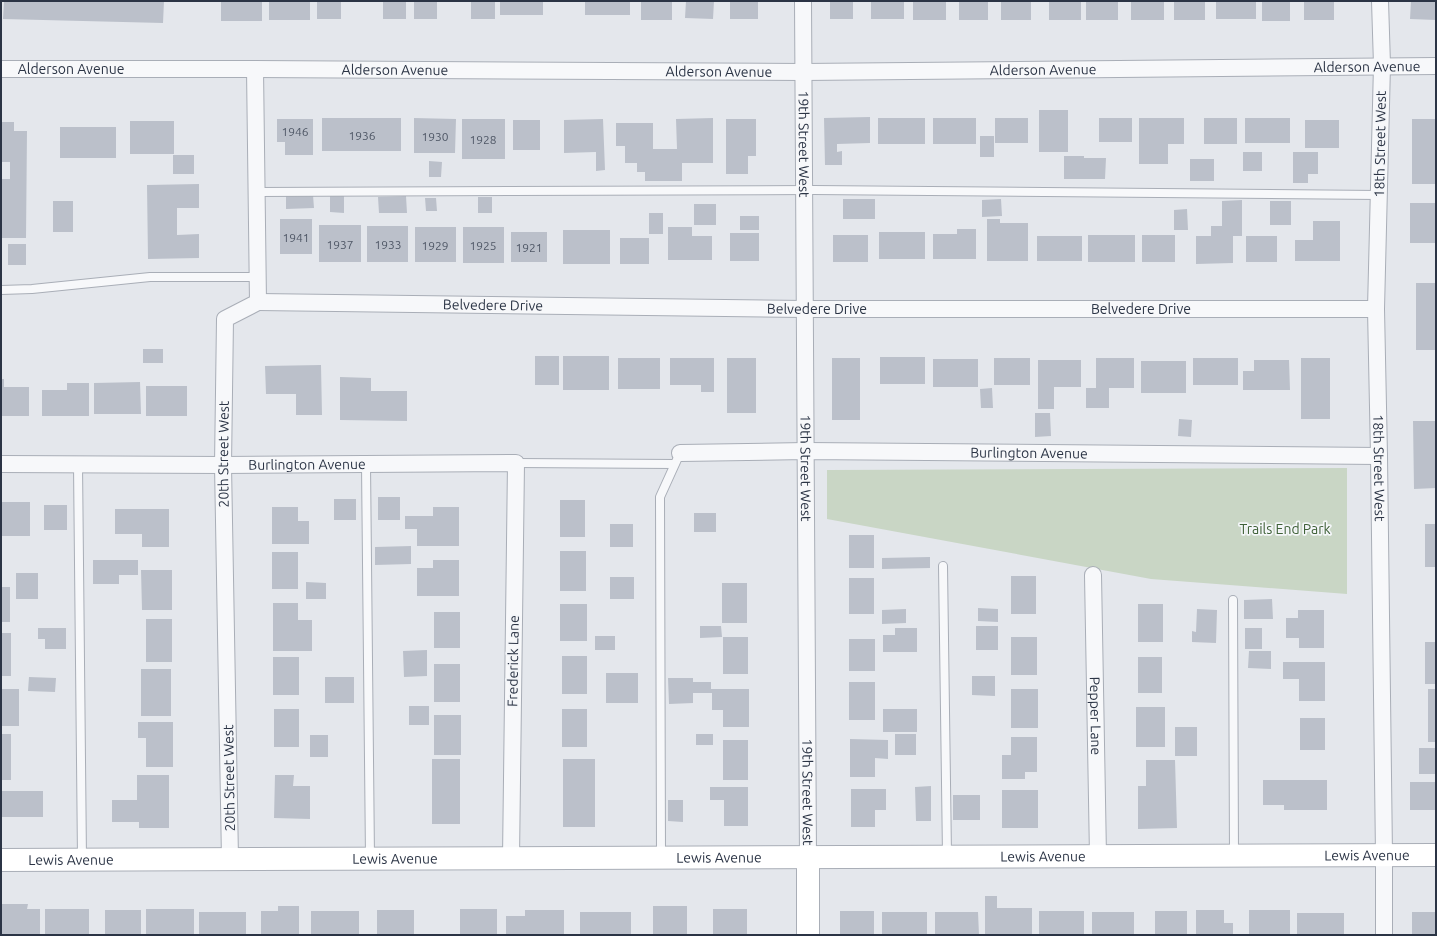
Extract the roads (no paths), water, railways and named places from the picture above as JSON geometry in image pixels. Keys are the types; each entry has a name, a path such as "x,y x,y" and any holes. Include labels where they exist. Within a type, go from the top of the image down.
{"street":[{"name":"19th Street West","path":"803,1 808,935"},
{"name":"18th Street West","path":"1380,1 1382,65 1376,309 1384,935"},
{"name":"Alderson Avenue","path":"1,69 803,72 1382,65 1436,66"},
{"path":"255,69 258,302"},
{"name":"Belvedere Drive","path":"258,302 805,309 1376,309"},
{"name":"20th Street West","path":"230,859 223,465 225,319 258,302"},
{"name":"Burlington Avenue","path":"677,459 806,452 1379,456"},
{"name":"Burlington Avenue","path":"1,464 223,465 516,463"},
{"name":"Frederick Lane","path":"511,858 516,463"},
{"name":"Pepper Lane","path":"1093,575 1098,856"},
{"name":"Lewis Avenue","path":"1,860 1436,855"}],"lane":[{"path":"257,192 804,190 1379,195"},
{"path":"1,290 32,289 150,277 258,277"},
{"path":"516,463 677,459 660,497 661,858"},
{"path":"78,464 82,859"},
{"path":"366,464 370,858"},
{"path":"943,566 947,857"},
{"path":"1233,600 1234,855"}],"park label":[{"name":"Trails End Park","path":"1285,529"}]}
